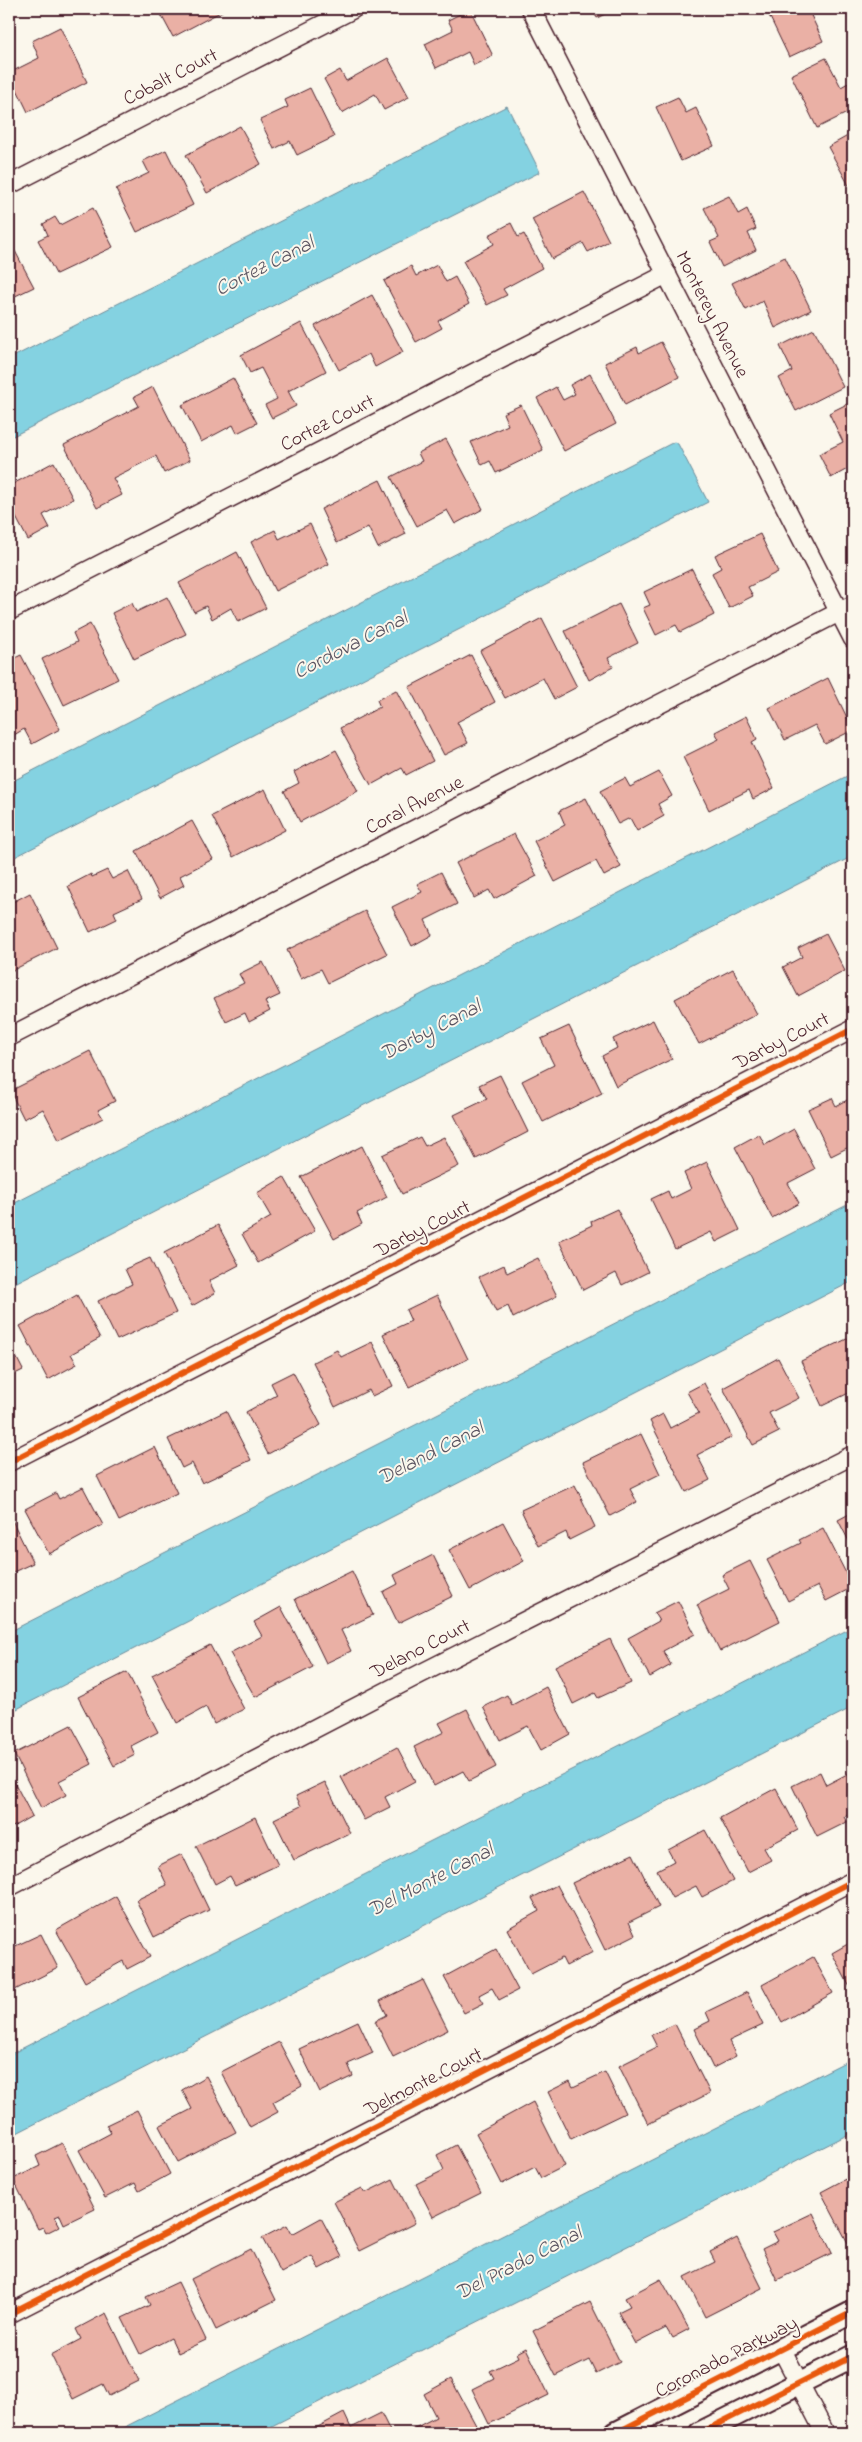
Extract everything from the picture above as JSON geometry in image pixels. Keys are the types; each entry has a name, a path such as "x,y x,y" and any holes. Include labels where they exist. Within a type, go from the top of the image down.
{"street":[{"name":"Cobalt Court","path":"9,185 353,9"},
{"name":"Monterey Avenue","path":"531,9 667,274 846,608 853,639"},
{"name":"Cortez Court","path":"9,611 667,274"},
{"name":"Coral Avenue","path":"9,1037 846,608"},
{"name":"Darby Court","path":"9,1462 853,1029"},
{"name":"Delano Court","path":"9,1887 420,1674 853,1455"},
{"name":"Delmonte Court","path":"9,2314 853,1882"},
{"name":"Coronado Parkway","path":"616,2433 853,2312"},
{"path":"781,2348 825,2433"},
{"path":"700,2433 853,2356"}],"water":[{"name":"Cortez Canal","path":"507,106 540,172 9,438 9,359"},
{"name":"Cordova Canal","path":"674,442 678,444 708,502 9,860 9,783"},
{"name":"Darby Canal","path":"849,775 853,784 853,856 9,1286 9,1206"},
{"name":"Deland Canal","path":"853,1202 853,1281 9,1713 9,1632"},
{"name":"Del Monte Canal","path":"853,1627 853,1707 9,2137 9,2055"},
{"name":"Del Prado Canal","path":"853,2058 853,2132 258,2433 113,2433"}],"building":[{"path":"158,9 226,9 173,37"},
{"path":"470,9 493,56 474,65 468,52 436,68 425,44 453,30 448,20"},
{"path":"592,9 615,9 597,18"},
{"path":"766,9 808,9 823,41 789,57"},
{"path":"60,27 87,82 28,112 9,73 39,58 32,41"},
{"path":"388,58 409,97 384,110 375,94 342,113 324,79 340,70 346,81"},
{"path":"826,58 841,87 848,83 853,92 853,110 817,128 791,75"},
{"path":"310,88 334,137 297,155 290,141 274,149 260,120 288,107 285,100"},
{"path":"678,97 686,113 696,108 714,146 681,161 656,107"},
{"path":"240,126 261,164 207,193 186,155"},
{"path":"853,133 853,193 828,147"},
{"path":"166,150 193,205 137,232 116,189 149,173 143,161"},
{"path":"584,192 609,241 588,252 583,243 552,259 532,219"},
{"path":"729,196 738,214 747,209 756,229 748,233 756,250 722,267 710,242 719,238 704,208"},
{"path":"93,208 113,247 56,274 38,240 48,235 43,224 55,217 60,225"},
{"path":"511,223 518,237 524,234 542,268 503,289 507,295 487,305 463,261 494,244 489,235"},
{"path":"15,251 34,287 9,299 9,254"},
{"path":"785,257 811,310 775,328 763,301 746,310 732,283"},
{"path":"437,265 446,282 455,277 469,304 438,321 442,328 416,342 384,281 411,266 416,276"},
{"path":"372,295 403,352 375,367 369,354 339,370 315,326"},
{"path":"301,323 326,371 288,391 296,406 272,418 265,405 277,399 261,368 250,373 241,355"},
{"path":"814,329 843,387 796,411 779,378 792,371 780,346"},
{"path":"661,342 679,377 625,405 605,363 637,347 639,353"},
{"path":"590,374 616,424 564,451 537,398 556,387 563,400 575,394 570,385"},
{"path":"233,378 257,423 237,433 233,425 201,442 182,405"},
{"path":"153,387 190,460 164,473 156,456 113,478 122,495 97,508 64,445 139,406 134,397"},
{"path":"853,401 853,466 831,478 819,454 843,442 829,413"},
{"path":"521,405 543,450 496,473 490,461 482,465 471,442 508,425 503,413"},
{"path":"446,439 483,509 455,524 447,510 417,526 391,477 422,461 418,453"},
{"path":"54,462 73,499 43,515 50,528 28,540 9,504 9,486"},
{"path":"380,480 406,534 378,548 368,527 337,543 321,509"},
{"path":"310,524 329,564 275,591 251,542 275,530 279,539"},
{"path":"760,534 778,572 748,587 753,596 729,608 712,573 721,568 715,555"},
{"path":"237,552 266,608 238,622 231,608 212,619 206,606 194,612 179,583"},
{"path":"692,569 714,615 680,632 676,625 656,635 643,608 650,605 644,592"},
{"path":"167,597 186,634 134,659 112,613 132,603 136,612"},
{"path":"619,604 638,643 608,658 613,667 589,680 565,631"},
{"path":"542,618 577,687 554,699 543,678 505,698 480,651"},
{"path":"90,624 118,679 64,705 42,659 77,642 73,633"},
{"path":"21,655 60,729 32,744 24,729 9,738 9,661"},
{"path":"471,655 495,702 457,722 468,743 444,755 409,687"},
{"path":"828,678 853,730 825,744 815,725 785,740 769,708"},
{"path":"396,690 433,761 406,775 402,768 371,785 340,728 380,707 377,700"},
{"path":"746,716 757,739 752,742 774,788 753,799 749,790 709,810 683,757 719,739 715,732"},
{"path":"336,750 358,791 300,822 284,791 299,783 294,772"},
{"path":"659,772 672,796 658,804 664,816 637,831 630,818 618,824 600,791 625,778 630,787"},
{"path":"265,789 285,830 233,857 212,816"},
{"path":"586,798 621,867 604,876 596,861 555,882 534,841 565,825 559,811"},
{"path":"192,821 213,859 180,876 184,885 160,898 136,851"},
{"path":"514,834 537,876 494,899 489,890 474,898 456,863"},
{"path":"107,870 112,879 128,871 142,899 114,912 117,919 90,932 68,886 91,874 92,877"},
{"path":"441,872 457,904 425,920 432,935 412,946 392,907 422,892 417,884"},
{"path":"30,893 57,948 9,972 9,904"},
{"path":"365,911 387,954 328,983 321,969 301,979 287,950"},
{"path":"826,934 845,971 798,996 783,967 802,957 798,948"},
{"path":"263,962 280,995 265,1002 270,1011 249,1022 245,1013 226,1022 214,998 244,983 239,974"},
{"path":"733,969 757,1014 699,1044 675,999"},
{"path":"653,1020 672,1059 616,1086 602,1056 617,1048 613,1039"},
{"path":"569,1026 602,1093 543,1122 522,1081 554,1065 541,1039"},
{"path":"90,1051 115,1101 98,1110 103,1118 59,1140 43,1109 24,1119 10,1091"},
{"path":"500,1075 528,1132 476,1159 454,1115 487,1099 479,1085"},
{"path":"853,1097 853,1145 831,1156 808,1109 832,1098 836,1106"},
{"path":"794,1129 815,1169 788,1183 799,1203 772,1218 735,1147 759,1134 765,1145"},
{"path":"420,1137 425,1146 444,1137 459,1166 402,1194 382,1155"},
{"path":"362,1146 387,1197 357,1213 362,1224 334,1239 301,1177"},
{"path":"707,1162 740,1230 716,1242 711,1232 675,1249 651,1199 668,1191 671,1199 691,1189 684,1173"},
{"path":"284,1177 315,1231 258,1263 242,1234 271,1217 257,1193"},
{"path":"617,1209 648,1272 622,1285 616,1273 583,1290 559,1241 592,1225 591,1221"},
{"path":"218,1225 239,1265 209,1281 215,1293 192,1306 164,1253"},
{"path":"150,1258 176,1313 117,1340 98,1301 132,1284 125,1269"},
{"path":"538,1258 557,1296 513,1318 508,1306 496,1312 479,1277 504,1265 507,1273"},
{"path":"77,1295 100,1338 71,1354 77,1364 48,1380 20,1326"},
{"path":"437,1295 468,1359 409,1387 383,1334 411,1321 406,1310"},
{"path":"853,1336 853,1391 822,1406 801,1361"},
{"path":"372,1342 393,1386 372,1396 369,1390 335,1407 313,1362 337,1350 341,1357"},
{"path":"9,1343 23,1370 9,1377"},
{"path":"778,1358 799,1398 769,1413 779,1432 753,1445 723,1388"},
{"path":"293,1372 321,1425 268,1454 246,1412 277,1395 271,1383"},
{"path":"704,1383 732,1437 697,1455 710,1480 686,1492 650,1421 663,1414 670,1428 699,1413 687,1392"},
{"path":"226,1411 251,1460 202,1483 192,1463 182,1468 168,1439"},
{"path":"641,1434 660,1474 630,1489 637,1502 610,1516 583,1462"},
{"path":"155,1447 177,1493 119,1521 97,1476"},
{"path":"575,1485 595,1527 569,1540 566,1532 538,1546 521,1510"},
{"path":"83,1487 103,1525 49,1554 25,1509 56,1493 59,1499"},
{"path":"853,1512 853,1549 838,1520"},
{"path":"12,1520 33,1563 9,1574 9,1521"},
{"path":"503,1522 524,1561 470,1590 449,1550"},
{"path":"823,1528 853,1587 826,1601 818,1586 788,1601 767,1560 801,1543 799,1540"},
{"path":"433,1555 453,1596 398,1623 383,1592 398,1584 394,1575"},
{"path":"750,1561 780,1621 720,1651 697,1605 729,1589 722,1575"},
{"path":"352,1571 373,1615 341,1630 351,1651 326,1663 295,1599"},
{"path":"678,1601 695,1634 663,1651 671,1665 650,1677 628,1638 659,1621 654,1613"},
{"path":"281,1607 313,1667 255,1697 230,1653 262,1636 254,1622"},
{"path":"610,1639 631,1683 598,1698 595,1693 573,1704 555,1666"},
{"path":"210,1645 244,1709 214,1724 206,1707 177,1723 152,1675"},
{"path":"127,1672 158,1732 131,1746 135,1755 114,1766 78,1697"},
{"path":"546,1687 570,1734 541,1750 528,1726 500,1740 483,1707 507,1695 512,1705"},
{"path":"467,1709 496,1767 469,1781 463,1771 434,1786 414,1747 444,1732 439,1723"},
{"path":"71,1725 92,1764 59,1781 66,1795 41,1808 14,1754"},
{"path":"397,1747 415,1781 385,1797 390,1807 364,1820 341,1777"},
{"path":"853,1771 853,1812 844,1817 847,1822 817,1837 792,1786 820,1772 826,1785"},
{"path":"9,1772 32,1816 9,1829"},
{"path":"325,1782 350,1833 294,1860 274,1819 301,1806 296,1796"},
{"path":"776,1788 798,1830 764,1848 771,1860 748,1872 720,1818"},
{"path":"255,1817 278,1865 235,1885 230,1876 215,1884 196,1846"},
{"path":"705,1830 733,1881 702,1897 696,1886 672,1898 657,1870 674,1861 668,1850"},
{"path":"182,1854 209,1910 154,1937 136,1900 167,1885 158,1866"},
{"path":"633,1854 659,1907 629,1922 635,1935 605,1950 572,1883"},
{"path":"557,1885 593,1952 566,1966 562,1958 531,1974 507,1929 539,1911 532,1898"},
{"path":"116,1896 150,1957 127,1969 123,1961 85,1982 56,1930"},
{"path":"41,1934 58,1968 9,1993 9,1949"},
{"path":"853,1941 853,1993 832,1953"},
{"path":"496,1949 518,1990 499,2000 492,1988 479,1995 484,2003 464,2013 444,1977"},
{"path":"813,1957 833,1993 782,2022 762,1985"},
{"path":"423,1980 448,2030 393,2057 375,2021 387,2015 380,2001"},
{"path":"747,1992 763,2025 729,2041 736,2056 713,2068 694,2029 710,2021 706,2012"},
{"path":"358,2021 373,2053 348,2064 353,2076 320,2092 299,2049"},
{"path":"675,2024 710,2093 648,2124 619,2066 657,2047 651,2035"},
{"path":"279,2042 302,2086 273,2102 278,2112 250,2127 221,2072"},
{"path":"605,2072 625,2113 571,2139 548,2092 570,2081 573,2087"},
{"path":"206,2076 236,2132 178,2162 159,2126 192,2109 182,2090"},
{"path":"533,2102 565,2166 541,2178 535,2167 502,2184 476,2133"},
{"path":"137,2110 170,2174 139,2191 135,2183 105,2198 79,2150 111,2133 106,2125"},
{"path":"62,2143 95,2209 64,2224 60,2215 55,2217 60,2226 46,2233 43,2227 38,2229 13,2179 40,2166 36,2156"},
{"path":"456,2145 481,2193 433,2217 416,2184 444,2170 437,2155"},
{"path":"853,2175 853,2243 849,2245 821,2192"},
{"path":"393,2179 415,2223 359,2251 334,2202 362,2188 365,2193"},
{"path":"813,2213 832,2253 777,2280 762,2249 778,2241 773,2232"},
{"path":"321,2218 342,2257 319,2269 312,2256 281,2273 262,2238 287,2225 292,2234"},
{"path":"737,2238 762,2288 705,2317 685,2277 715,2262 710,2252"},
{"path":"251,2249 276,2300 216,2330 191,2279"},
{"path":"661,2279 689,2329 672,2338 666,2328 635,2344 618,2312 630,2306 625,2298"},
{"path":"178,2282 206,2340 178,2353 171,2338 140,2354 122,2318 150,2305 146,2297"},
{"path":"590,2302 620,2362 596,2374 589,2360 556,2376 533,2331"},
{"path":"106,2313 139,2381 109,2396 103,2384 73,2399 51,2355 81,2339 76,2329"},
{"path":"526,2348 549,2395 489,2424 472,2389 494,2378 490,2371 519,2357 517,2353"},
{"path":"451,2379 479,2431 475,2433 405,2433 436,2417 424,2394"},
{"path":"344,2413 351,2428 381,2413 391,2433 316,2433 314,2429"}],"cycle path":[{"path":"9,1462 853,1029"},
{"path":"9,2314 853,1881"},
{"path":"616,2433 853,2312"},
{"path":"700,2433 853,2356"}]}
